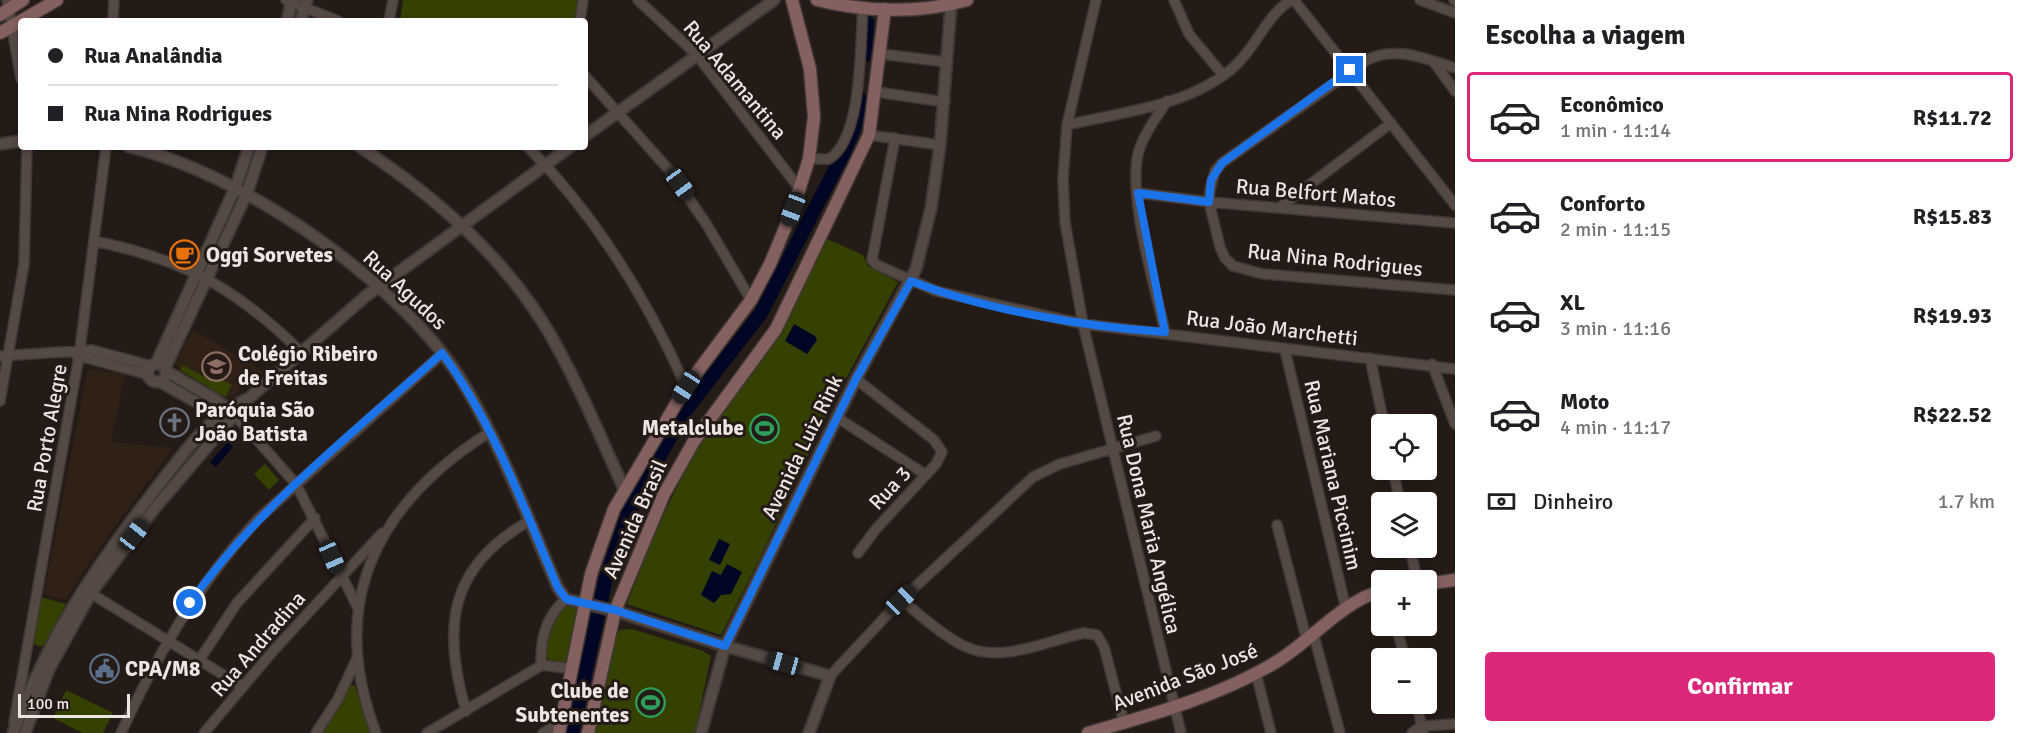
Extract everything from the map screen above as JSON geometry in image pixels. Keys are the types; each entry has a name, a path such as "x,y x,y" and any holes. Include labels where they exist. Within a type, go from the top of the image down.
{"main road":[{"path":"5,8 23,0"},
{"path":"24,18 57,0"},
{"name":"Avenida Brasil","path":"560,728 585,604 603,537 624,489 686,387 751,300 770,264 799,188 808,159 814,126 813,96 805,46 792,0"},
{"path":"817,0 863,8 885,9 967,0"},
{"name":"Avenida Brasil","path":"588,733 615,610 664,494 700,432 776,329 869,135 877,92 885,9"},
{"path":"0,33 18,21"},
{"path":"1437,582 1455,580"},
{"name":"Avenida São José","path":"1088,733 1124,723 1256,673 1310,638 1346,609 1371,595"}],"street":[{"path":"113,18 114,0"},
{"path":"390,18 393,0"},
{"path":"580,18 583,0"},
{"name":"Rua Adamantina","path":"639,0 696,55 799,188"},
{"path":"588,134 774,0"},
{"name":"Rua Dona Maria Angélica","path":"1096,0 1067,125 1063,179 1065,222 1083,324 1181,733"},
{"path":"1174,0 1189,34 1223,75"},
{"path":"1067,125 1167,101 1208,85 1223,75 1246,52 1274,14 1292,0 1350,70 1455,205"},
{"path":"1420,0 1455,13"},
{"path":"287,18 290,1 306,3 333,18"},
{"name":"Avenida Luiz Rink","path":"701,733 725,646 856,379 911,281 931,208 940,145 945,102 950,2"},
{"path":"302,18 306,3"},
{"path":"5,8 13,24 18,58"},
{"path":"808,159 829,159 844,142 857,89 863,8"},
{"name":"Rua Nina Rodrigues","path":"1455,68 1392,53 1374,57 1350,70 1222,163 1211,180 1209,202 1222,254 1239,270 1455,290"},
{"path":"881,54 947,62"},
{"path":"1433,61 1455,91"},
{"path":"588,80 617,114 656,154 689,198 751,300"},
{"path":"877,92 945,102"},
{"path":"1165,332 1138,193 1137,167 1140,148 1167,101"},
{"path":"1279,208 1391,123"},
{"path":"869,135 940,145"},
{"name":"Rua João Marchetti","path":"895,138 872,260 877,265 911,281 954,296 1083,324 1165,332 1285,350 1432,364 1455,369"},
{"path":"0,144 18,141"},
{"path":"0,401 4,356 26,243 27,150"},
{"name":"Rua Porto Alegre","path":"13,733 80,353 106,150"},
{"name":"Rua Agudos","path":"140,150 170,158 236,186 283,214 377,288 442,353 465,386 490,432 558,588 566,599"},
{"path":"228,415 159,381 153,381 197,273 236,186 248,150"},
{"path":"157,369 207,278 247,193 261,150"},
{"path":"364,150 423,191 462,227 522,293 551,336 624,489"},
{"path":"531,150 577,202 634,284 662,334 686,387"},
{"path":"25,733 49,669 107,552 188,448 377,288 566,150"},
{"name":"Rua Belfort Matos","path":"1138,193 1209,202 1455,223"},
{"path":"94,241 150,254 207,278 256,310 300,351"},
{"path":"4,356 80,353 92,350 157,369 243,424 296,484 358,608"},
{"name":"Rua Mariana Piccinim","path":"1285,350 1346,609"},
{"path":"121,733 168,639 211,574 232,548 296,484 442,353"},
{"path":"1370,358 1382,414"},
{"path":"1432,364 1455,424"},
{"name":"Rua 3","path":"856,379 940,445 941,458 876,529 858,553"},
{"path":"838,418 927,475"},
{"path":"376,733 364,696 357,657 358,608 366,577 388,526 427,478 448,459 490,432"},
{"path":"808,733 830,676 901,600 1033,477 1060,464 1156,436"},
{"path":"200,659 237,603 315,518"},
{"path":"466,711 452,655 453,623 457,608 464,587 485,554 504,536 529,521"},
{"path":"1278,525 1340,733"},
{"name":"Rua Andradina","path":"204,733 388,526"},
{"path":"13,733 41,664 87,591"},
{"path":"87,591 243,687"},
{"path":"542,665 547,625 557,607 566,599 615,610 725,646 830,676"},
{"path":"901,600 947,636 974,650 998,653 1084,633 1097,636 1104,647 1124,723"},
{"path":"316,733 338,699 357,657"},
{"path":"427,733 542,665 573,669"},
{"path":"1256,673 1271,733"},
{"path":"1419,714 1423,729"},
{"path":"1412,733 1455,724"},
{"path":"543,733 560,728"}],"shaded area":[{"name":"Colégio Ribeiro de Freitas","path":"193,330 264,371 229,399 179,369 176,363"},
{"path":"88,369 125,374 111,442 173,448 108,536 65,600 44,594"}],"green space":[{"path":"403,0 580,0 577,18 400,18"},
{"name":"Metalclube","path":"827,239 863,255 868,266 898,282 828,412 760,558 721,635 627,604 655,532 698,444 788,318"},
{"path":"183,365 204,377 208,372 232,385 225,397 180,370"},
{"path":"265,464 279,480 269,490 254,474"},
{"path":"41,597 66,604 43,647 31,643"},
{"path":"563,604 578,605 580,612 566,665 550,661 544,653 551,627"},
{"name":"Clube de Subtenentes","path":"632,629 703,651 711,656 695,733 593,733 611,647 619,630"},
{"path":"351,685 355,686 370,733 319,733"},
{"path":"66,690 113,713 103,733 83,733 53,718"}],"water":[{"path":"794,324 815,336 817,340 807,354 785,341"},
{"path":"228,442 233,447 216,467 210,462"},
{"path":"719,539 730,544 720,565 709,560"},
{"path":"727,564 742,572 731,594 721,595 714,603 701,595 712,571 721,575"}],"waterway":[{"path":"864,56 867,22"},
{"path":"572,733 606,578 628,514 683,414 761,313 844,152 855,126 860,99"}],"place":[{"name":"Oggi Sorvetes","path":"185,255"},
{"name":"Colégio Ribeiro de Freitas","path":"217,366"},
{"name":"Paróquia São João Batista","path":"174,422"},
{"name":"Metalclube","path":"765,428"},
{"name":"CPA/M8","path":"104,669"},
{"name":"Clube de Subtenentes","path":"650,703"}],"route":[{"path":"190,603 232,548 258,519 442,353 456,371 490,432 558,588 566,599 615,610 725,646 856,379 911,281 954,296 1083,324 1165,332 1138,193 1209,202 1211,180 1222,163 1350,70"}]}
